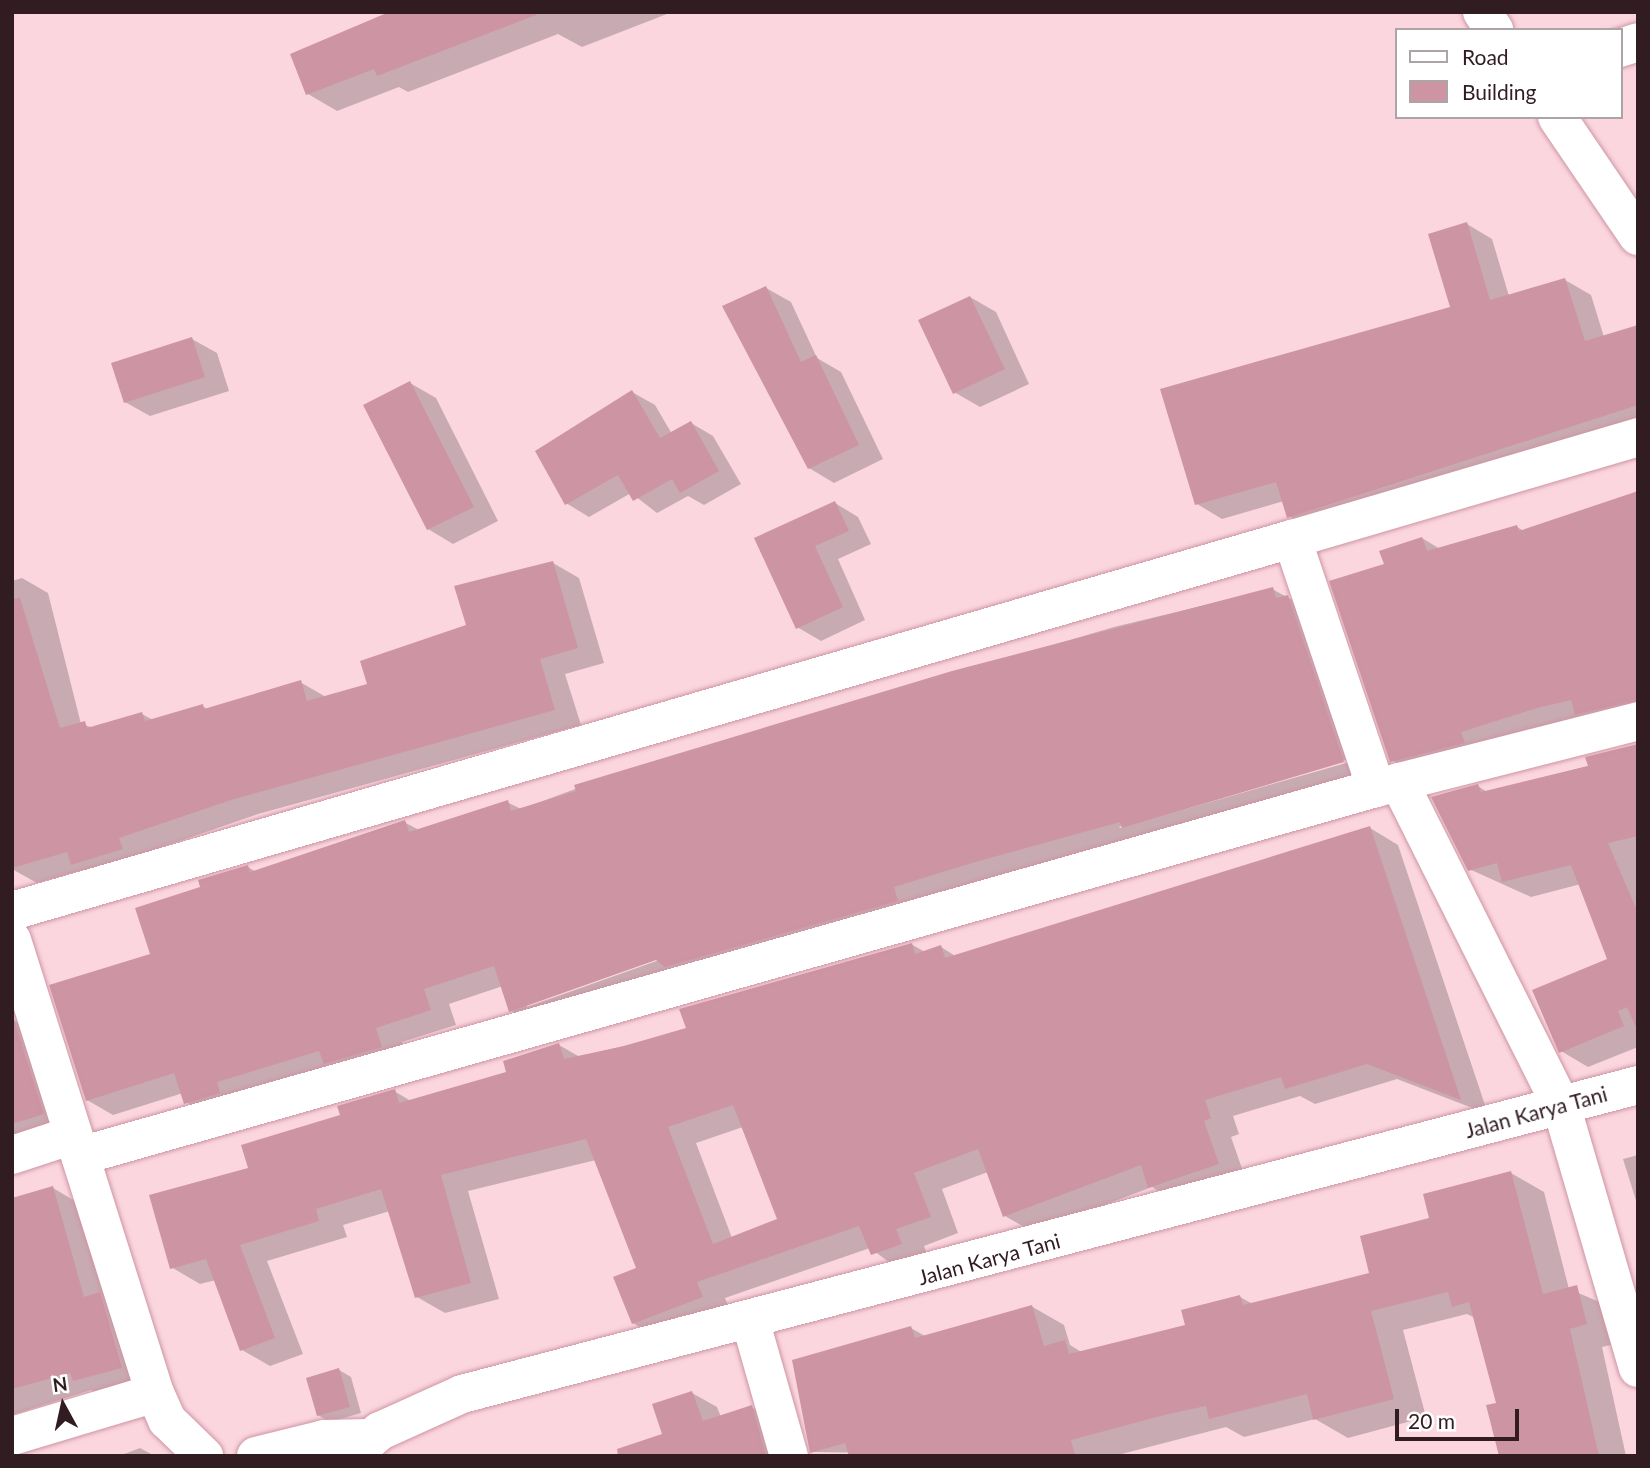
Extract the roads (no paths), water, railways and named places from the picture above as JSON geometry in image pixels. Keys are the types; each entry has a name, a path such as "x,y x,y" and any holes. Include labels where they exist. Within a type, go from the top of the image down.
{"street":[{"path":"1482,12 1493,28"},
{"path":"1558,119 1638,236"},
{"path":"12,911 1638,438"},
{"path":"1292,539 1387,785 1561,1105 1638,1368"},
{"path":"12,1156 76,1146 1387,785 1638,721"},
{"path":"12,940 155,1393 167,1420 204,1456"},
{"name":"Jalan Karya Tani","path":"360,1447 462,1394 751,1323 1638,1085"},
{"path":"751,1323 789,1456"},
{"path":"12,1436 155,1393"},
{"path":"256,1456 324,1439 360,1447"}]}
